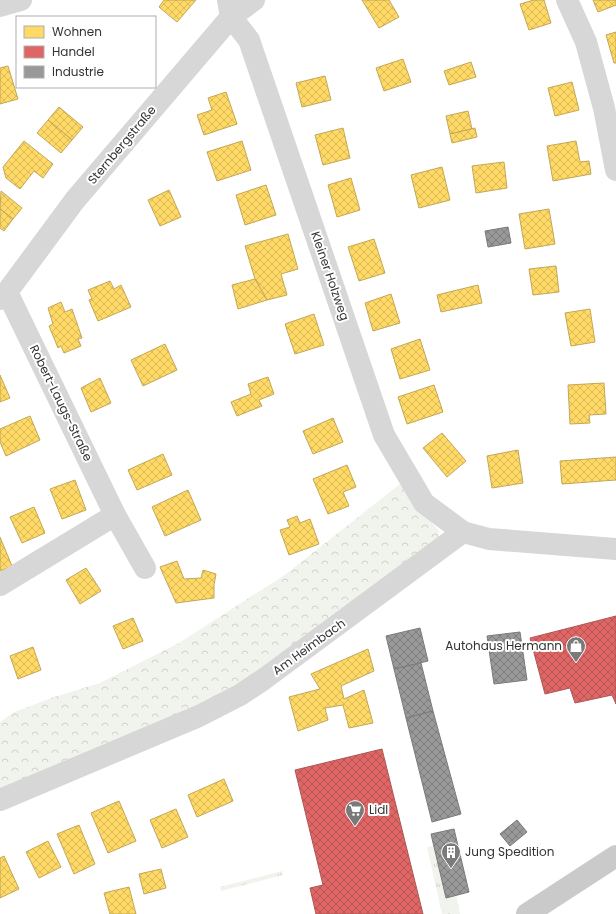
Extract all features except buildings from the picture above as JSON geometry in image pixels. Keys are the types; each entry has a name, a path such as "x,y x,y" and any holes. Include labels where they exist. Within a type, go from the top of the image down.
{"main road":[{"path":"527,914 616,856"}],"street":[{"path":"0,6 21,0"},
{"name":"Sternbergstraße","path":"4,295 76,200 229,8 254,0"},
{"path":"567,0 586,42 604,108 616,170"},
{"name":"Kleiner Holzweg","path":"229,8 249,40 384,435 424,503 463,532"},
{"name":"Robert-Laugs-Straße","path":"4,295 115,515 145,568"},
{"path":"0,585 115,515"},
{"path":"463,532 489,539 616,549"},
{"name":"Am Heimbach","path":"0,800 199,716 240,695 264,679 463,532"}],"green space":[{"path":"400,484 439,531 437,544 218,699 0,791 0,722 14,712 54,697 100,683 179,643 286,574"},
{"path":"433,846 446,898 456,895 460,914 442,914 427,847"},
{"path":"282,871 283,875 221,891 220,887"}],"place":[{"name":"Autohaus Hermann","path":"576,663"},
{"name":"Lidl","path":"355,827"},
{"name":"Jung Spedition","path":"451,869"}]}
